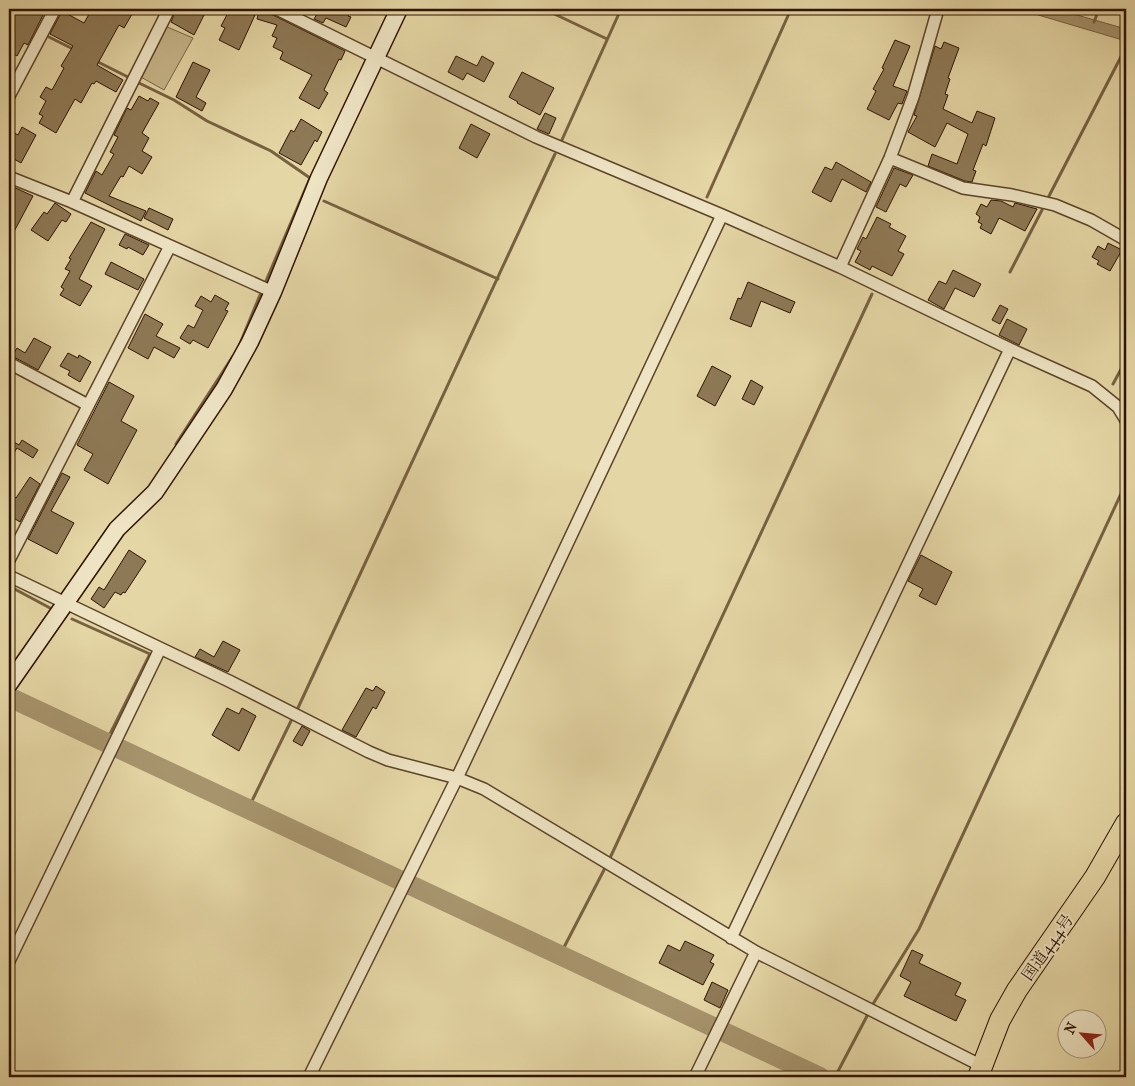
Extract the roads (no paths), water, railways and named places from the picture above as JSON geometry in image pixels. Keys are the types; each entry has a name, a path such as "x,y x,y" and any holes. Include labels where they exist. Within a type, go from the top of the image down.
{"highway":[{"name":"国道444号","path":"980,1071 1000,1020 1017,990 1095,877 1126,823"}],"street":[{"path":"9,96 55,9"},
{"path":"72,202 169,9"},
{"path":"277,9 376,56 536,137 722,214 840,267 1010,349 1092,386 1118,407 1126,420"},
{"path":"9,683 117,529 155,492 224,389 250,342 319,178 399,9"},
{"path":"840,267 890,158 914,97 938,9"},
{"path":"890,158 963,188 1012,195 1055,205 1092,220 1126,240"},
{"path":"9,177 72,202 272,292"},
{"path":"309,1077 457,778 722,214"},
{"path":"9,560 170,246"},
{"path":"732,938 1010,349"},
{"path":"9,363 88,405"},
{"path":"9,576 64,604 229,681 369,752 388,760 457,778 484,789 756,952 980,1071"},
{"path":"9,961 160,649"},
{"path":"695,1077 756,952"}],"waterway":[{"path":"544,9 607,39"},
{"path":"561,142 621,9"},
{"path":"707,197 791,9"},
{"path":"1094,22 1099,9"},
{"path":"49,37 75,50"},
{"path":"1049,196 1126,47"},
{"path":"96,61 128,77"},
{"path":"139,83 174,100 207,121 271,151 310,178 266,281"},
{"path":"297,710 555,154"},
{"path":"324,201 498,279"},
{"path":"1010,272 1042,210"},
{"path":"610,858 872,294"},
{"path":"239,346 260,295"},
{"path":"176,444 233,356"},
{"path":"1113,384 1126,360"},
{"path":"873,1004 919,929 1126,483"},
{"path":"9,586 50,608"},
{"path":"72,619 150,654 106,742"},
{"path":"9,697 820,1077"},
{"path":"248,809 291,721"},
{"path":"560,955 605,868"},
{"path":"835,1077 867,1016"}]}
